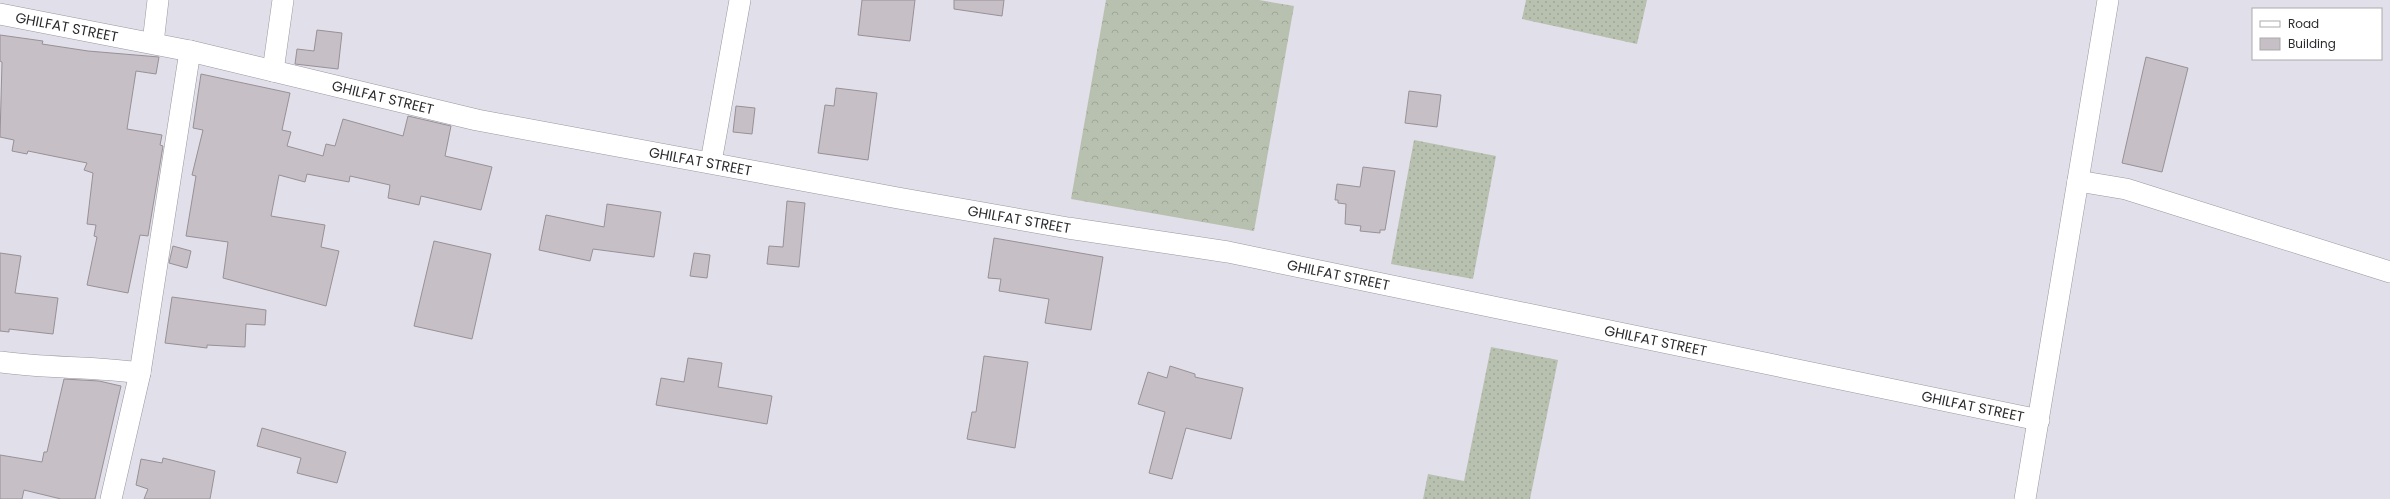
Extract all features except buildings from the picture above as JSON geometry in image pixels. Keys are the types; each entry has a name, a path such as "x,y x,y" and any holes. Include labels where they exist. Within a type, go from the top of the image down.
{"street":[{"path":"153,43 158,0"},
{"path":"273,70 283,0"},
{"path":"711,162 740,0"},
{"path":"2025,499 2108,0"},
{"name":"GHILFAT STREET","path":"0,14 190,51 477,120 1060,226 1228,252 2039,420"},
{"path":"111,499 140,373 190,51"},
{"path":"2078,181 2126,189 2390,272"},
{"path":"0,362 55,368 109,369 140,373"}],"green space":[{"path":"1106,0 1259,0 1294,6 1254,231 1071,199"},
{"path":"1526,0 1647,0 1637,44 1522,19"},
{"path":"1414,140 1496,156 1473,279 1391,264"},
{"path":"1491,347 1558,360 1530,499 1423,499 1428,474 1464,481"}]}
